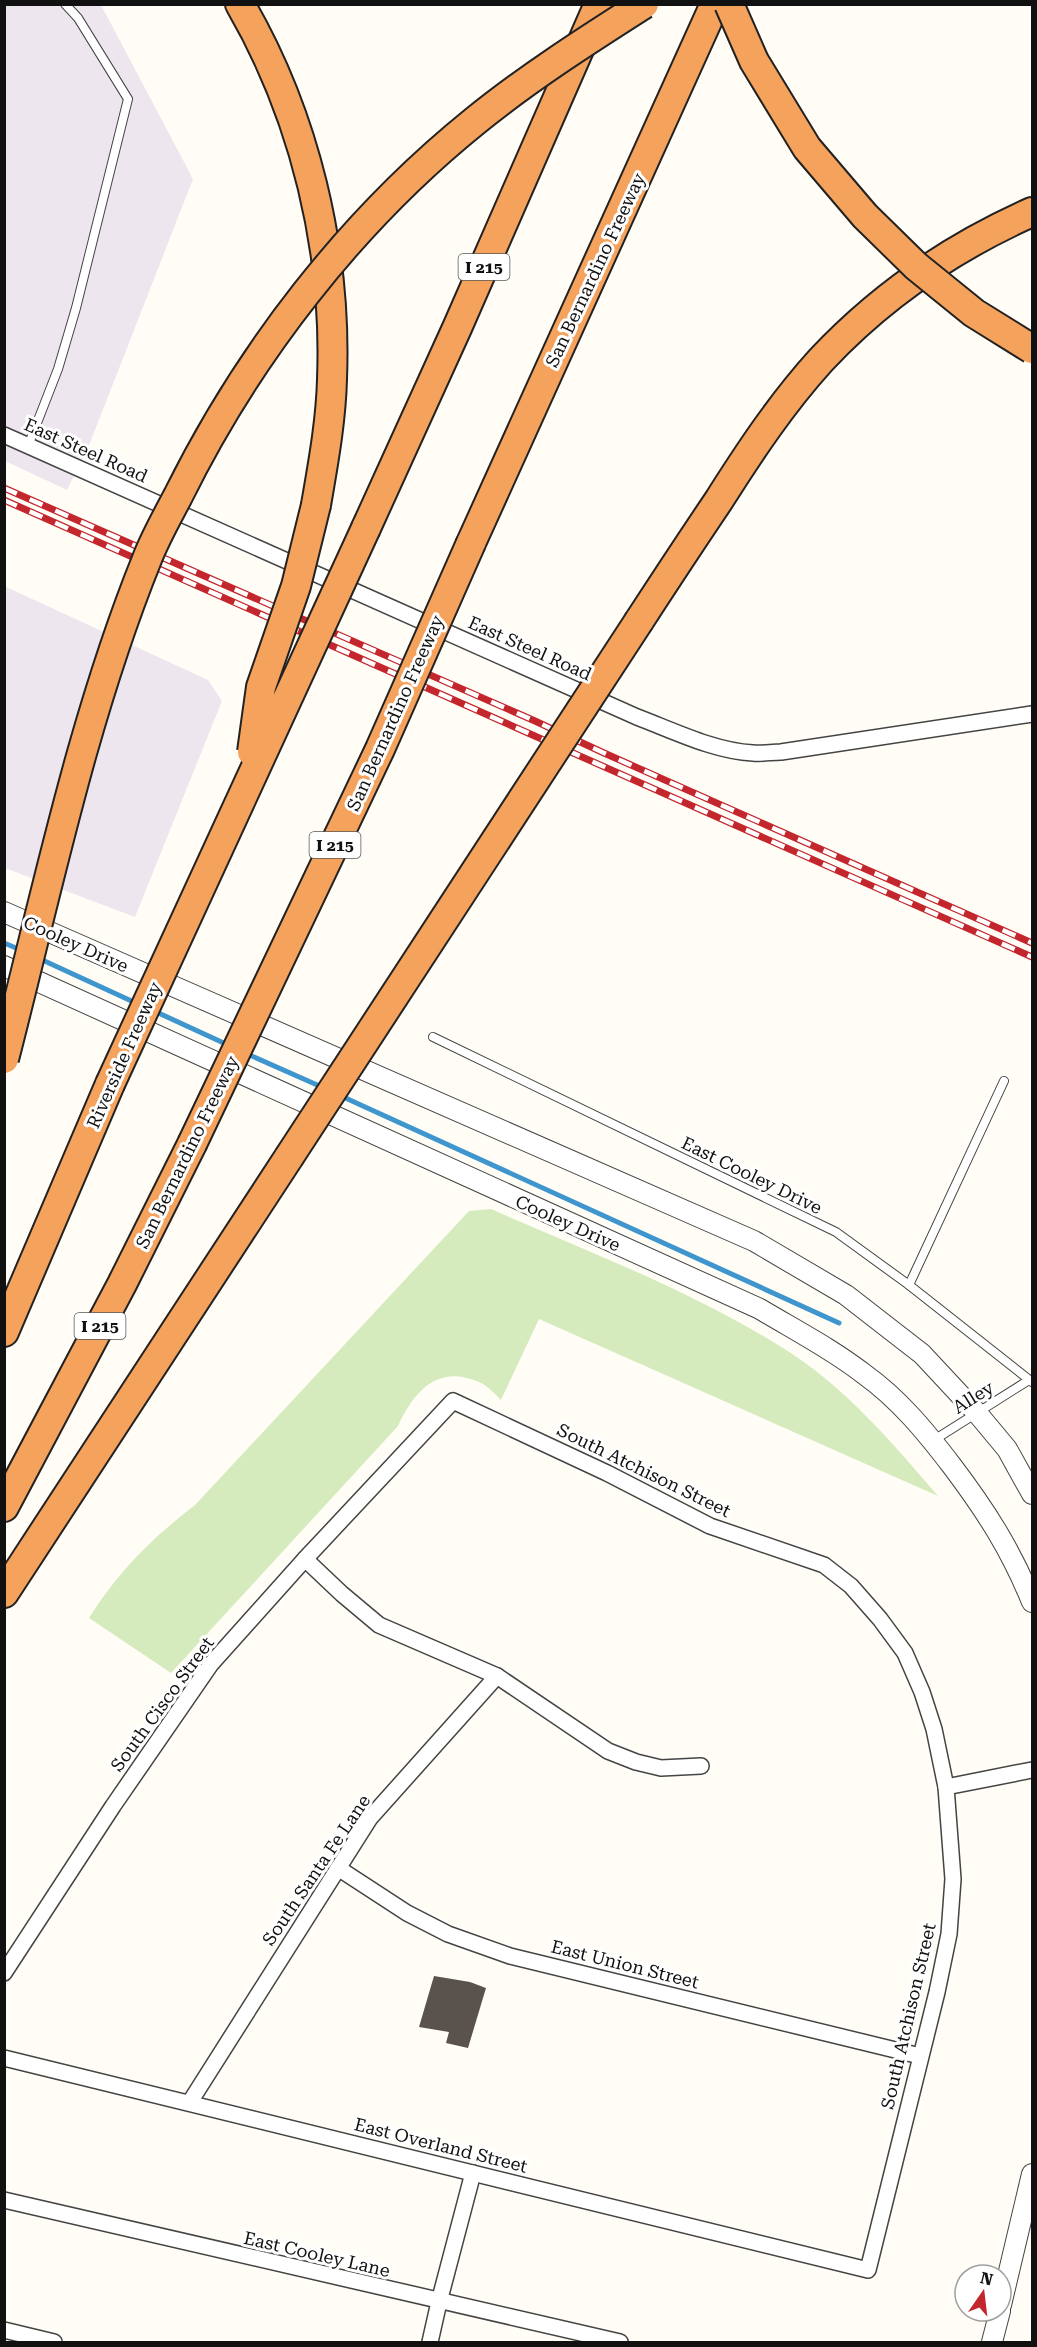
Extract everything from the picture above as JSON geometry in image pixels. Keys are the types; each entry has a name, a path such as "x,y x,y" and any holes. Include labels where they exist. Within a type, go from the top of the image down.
{"highway":[{"path":"240,4 279,83 302,148 323,233 331,306 332,379 327,442 316,505 296,586 261,687 248,781"},
{"name":"I 215","path":"248,781 457,328 598,4"},
{"path":"4,1059 106,669 148,556 199,453 260,354 308,291 388,199 474,121 571,50 644,4"},
{"name":"San Bernardino Freeway","path":"4,1507 117,1294 192,1144 370,770 715,4"},
{"path":"700,40 723,4"},
{"path":"729,4 754,61 807,148 865,216 915,266 974,313 1032,349"},
{"path":"4,1593 770,423 804,379 870,313 920,274 980,237 1032,212"},
{"name":"Riverside Freeway","path":"4,1332 110,1084 248,781"}],"street":[{"name":"East Steel Road","path":"4,435 638,717 725,748 753,753 781,752 1032,714"},
{"name":"Cooley Drive","path":"4,912 754,1241 846,1295 922,1354 1007,1449 1032,1494"},
{"name":"Cooley Drive","path":"4,966 760,1310 817,1342 866,1374 933,1440 979,1501 1017,1566 1032,1602"},
{"name":"South Cisco Street","path":"4,1973 113,1806 211,1664 305,1559 453,1401"},
{"name":"South Atchison Street","path":"453,1401 607,1473 710,1526 824,1565 851,1586 880,1619 905,1653 922,1692 934,1729 946,1787 953,1878 949,1934 937,1992 868,2270"},
{"path":"305,1559 379,1625 497,1676 608,1751 661,1768 701,1766"},
{"name":"South Santa Fe Lane","path":"190,2102 370,1818 497,1676"},
{"path":"946,1787 1032,1770"},
{"name":"East Union Street","path":"338,1868 407,1913 448,1934 510,1956 920,2056"},
{"name":"East Overland Street","path":"4,2058 868,2270"},
{"path":"430,2343 473,2173"},
{"path":"1011,2263 1032,2174"},
{"name":"East Cooley Lane","path":"4,2200 620,2343"},
{"path":"992,2343 997,2323"},
{"path":"4,2330 54,2343"}],"lane":[{"path":"28,446 58,369 76,308 128,99 78,18 65,4"},
{"name":"East Cooley Drive","path":"433,1037 836,1232 909,1285 1031,1381"},
{"path":"909,1285 1004,1081"},
{"name":"Alley","path":"933,1440 1031,1381"}],"shaded area":[{"path":"5,5 101,5 193,179 88,448 67,490 5,461"},
{"path":"4,586 208,680 222,701 135,917 5,868"}],"green space":[{"path":"491,1209 676,1290 713,1308 783,1348 826,1379 866,1416 938,1496 539,1319 501,1400 482,1383 464,1377 451,1376 429,1384 412,1402 398,1426 171,1673 89,1618 112,1585 137,1557 164,1530 195,1505 469,1211"}],"building":[{"path":"434,1976 470,1982 486,1988 468,2048 446,2043 449,2032 419,2027"}],"waterway":[{"path":"4,943 21,950"},
{"path":"38,958 138,1004"},
{"path":"152,1010 228,1045"},
{"path":"245,1053 324,1088"},
{"path":"341,1096 839,1323"}],"railway":[{"path":"4,488 535,721 1032,943"},
{"path":"4,500 1032,957"}]}
